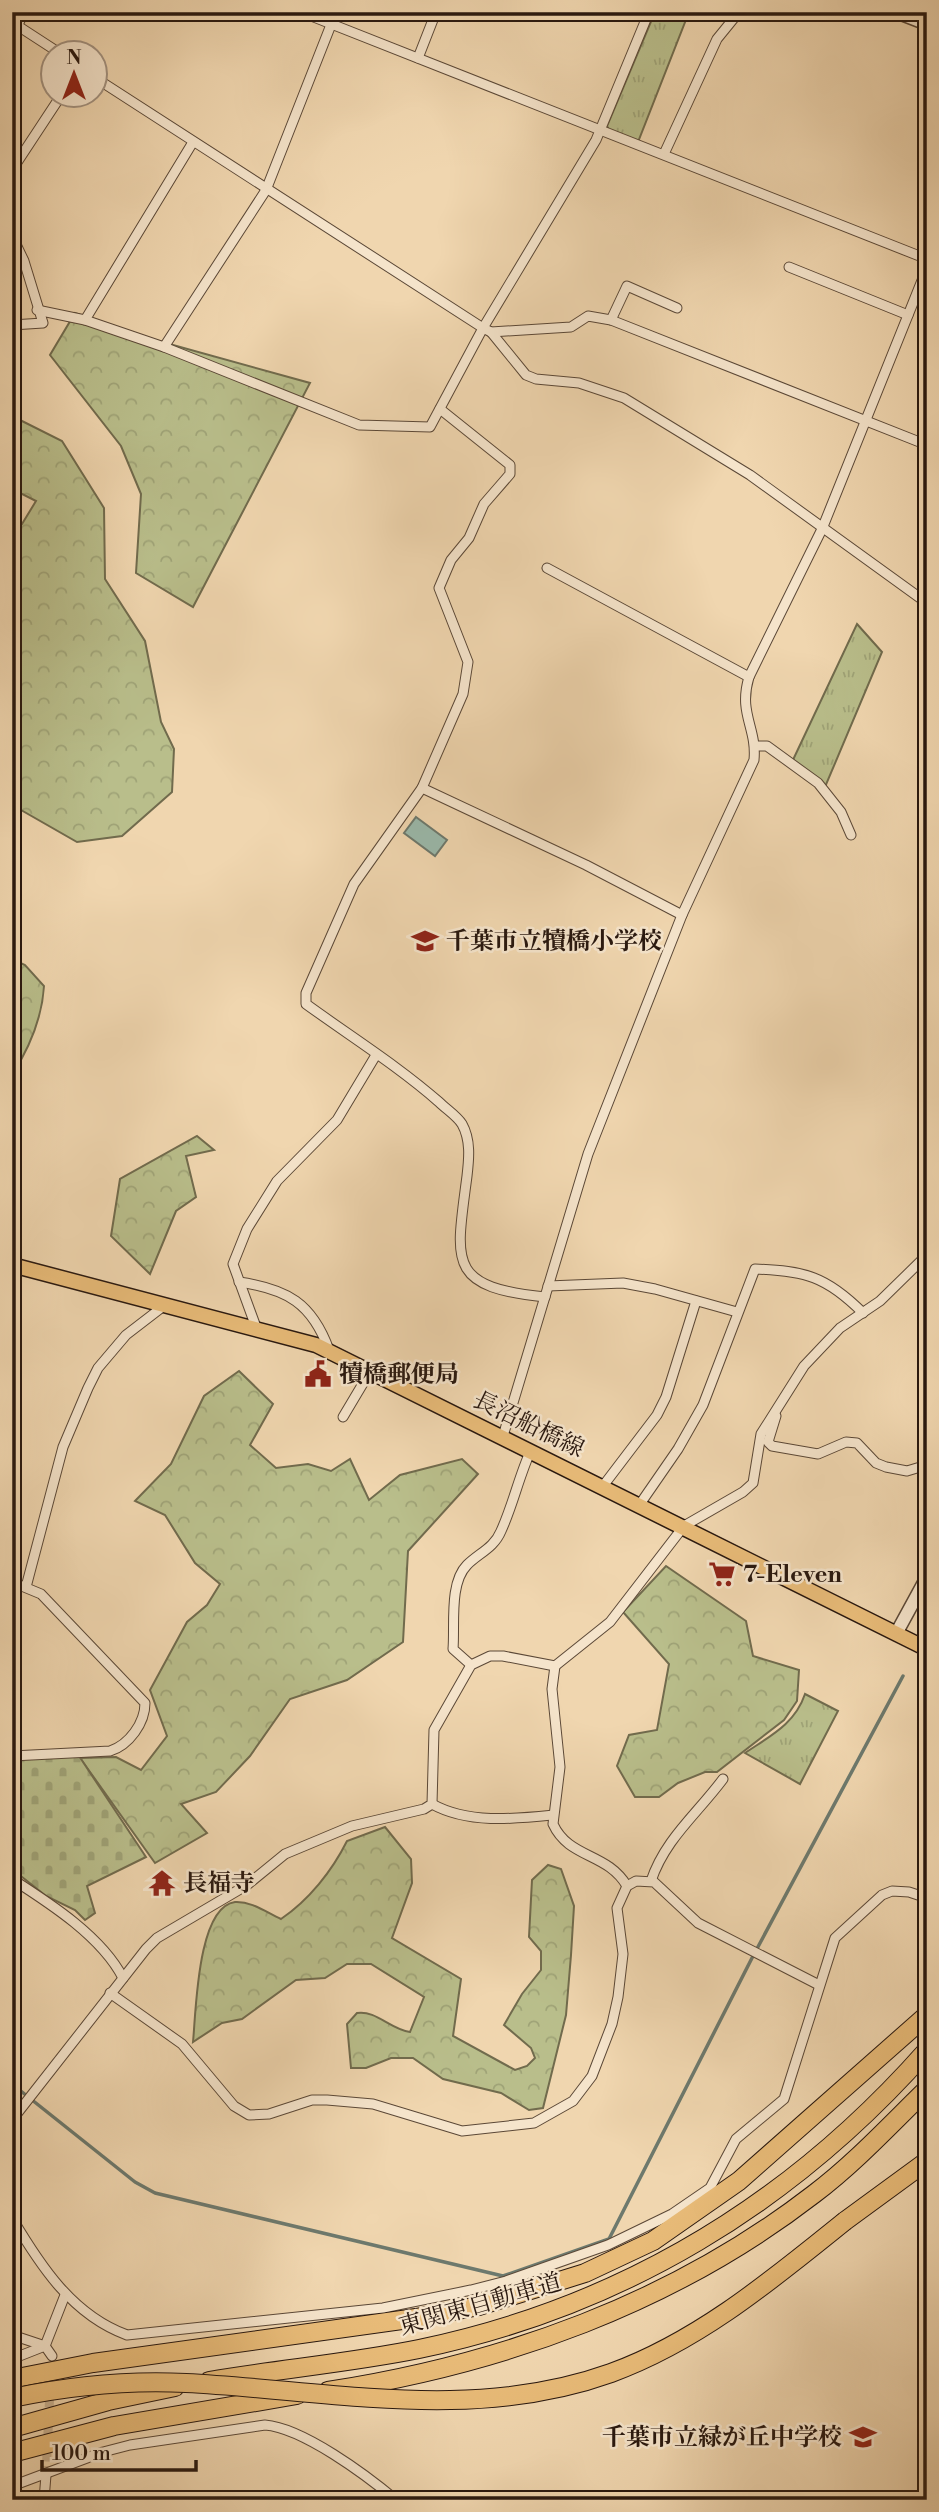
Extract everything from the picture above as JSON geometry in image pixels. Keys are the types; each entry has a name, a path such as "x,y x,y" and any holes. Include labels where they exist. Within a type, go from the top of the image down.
{"highway":[{"path":"12,2379 93,2363 416,2318 479,2305 585,2273 653,2241 739,2181 927,2015"},
{"name":"東関東自動車道","path":"12,2428 162,2389 432,2346 510,2326 571,2305 642,2273 756,2206 840,2139 927,2050"},
{"name":"東関東自動車道","path":"12,2453 67,2437 164,2416 429,2373 526,2346 584,2324 652,2294 768,2227 856,2159 927,2089"},
{"path":"12,2398 90,2385 184,2382 372,2399 461,2401 513,2397 569,2386 659,2352 710,2323 927,2161"}],"main road":[{"name":"長沼船橋線","path":"12,1265 256,1327 328,1350 927,1649"}],"street":[{"path":"12,37 24,12"},
{"path":"301,12 927,259"},
{"path":"164,347 267,190 336,12"},
{"path":"418,58 436,12"},
{"path":"37,310 85,320 164,347 359,425 430,427 600,130 649,12"},
{"path":"664,154 717,39 739,12"},
{"path":"896,12 927,24"},
{"path":"18,26 38,39"},
{"path":"108,86 487,330 526,375 579,383 624,398 750,475 927,603"},
{"path":"12,170 53,108"},
{"path":"85,320 193,142"},
{"path":"12,236 24,261 43,323 12,325"},
{"path":"789,267 908,315"},
{"path":"503,1436 588,1154 682,915 754,760 755,746 744,713 744,693 749,677 822,529 927,268"},
{"path":"611,320 627,286 677,308"},
{"path":"487,330 571,327 588,316 611,320 927,445"},
{"path":"440,410 510,465 510,474 484,504 469,538 451,560 439,588 468,662 468,676 438,758 422,788 354,884 306,993 306,1004 425,1090 461,1122 468,1139 458,1244 464,1269 474,1280 491,1288 545,1297"},
{"path":"547,568 749,677"},
{"path":"755,746 767,746 818,783 841,813 851,835"},
{"path":"422,788 586,865 682,915"},
{"path":"256,1327 233,1264 247,1229 278,1181 337,1120 376,1055"},
{"path":"627,1886 614,1867 565,1840 557,1832 552,1815 560,1767 552,1689 555,1667 610,1622 684,1526 743,1492 753,1483 761,1434 804,1366 840,1328 880,1301 927,1255"},
{"path":"639,1504 678,1449 703,1405 755,1269 796,1270 810,1274 839,1292 863,1313"},
{"path":"239,1282 263,1285 291,1297 319,1324 328,1350"},
{"path":"548,1286 623,1283 737,1312"},
{"path":"603,1486 657,1415 666,1397 696,1301"},
{"path":"26,1587 63,1447 88,1388 98,1368 126,1335 165,1304"},
{"path":"343,1417 371,1370"},
{"path":"779,1405 768,1442 772,1446 818,1454 846,1442 856,1443 876,1463 886,1467 907,1471 927,1465"},
{"path":"471,1665 453,1648 456,1589 466,1565 487,1551 501,1532 517,1482 531,1450"},
{"path":"897,1632 927,1577"},
{"path":"12,1582 26,1587 48,1601 142,1698 145,1713 143,1721 120,1748 12,1756"},
{"path":"432,1804 434,1730 471,1665 490,1656 503,1656 555,1667"},
{"path":"651,1881 676,1833 723,1779"},
{"path":"432,1804 442,1810 501,1821 552,1815"},
{"path":"12,2120 110,1993 158,1938 209,1904 247,1885 285,1854 352,1826 424,1809 432,1804"},
{"path":"12,1879 64,1914 116,1963 123,1978"},
{"path":"110,1993 182,2044 234,2106 249,2115 269,2114 312,2100 327,2100 373,2104 462,2131 534,2123 573,2101 592,2076 618,1997 623,1954 617,1908 627,1886 636,1881 651,1881 698,1923 819,1984"},
{"path":"12,2218 36,2259 65,2295 112,2330 127,2335 383,2308 506,2281 608,2245 672,2214 704,2194 716,2178 736,2139 784,2099 835,1938 882,1895 892,1891 909,1892 927,1898"},
{"path":"12,2359 46,2346 65,2295"},
{"path":"12,2335 46,2346 52,2356"},
{"path":"12,2486 103,2452 130,2445 265,2425 276,2426 318,2446 396,2500"},
{"path":"44,2500 46,2474"}],"green space":[{"path":"655,12 689,12 638,142 610,132 607,126"},
{"path":"75,313 137,335 310,383 193,607 136,573 141,494 121,446 50,355"},
{"path":"12,416 62,441 104,508 105,579 145,641 161,722 174,749 172,792 122,836 77,842 14,806 12,524 22,524 36,501 12,489"},
{"path":"857,624 882,652 825,787 792,762"},
{"path":"12,959 25,965 44,986 41,1010 34,1032 12,1075"},
{"path":"197,1136 214,1150 186,1156 196,1197 176,1211 150,1274 111,1236 120,1179"},
{"path":"239,1371 273,1404 250,1445 276,1468 308,1464 331,1471 350,1459 369,1500 400,1475 462,1459 478,1474 408,1551 403,1642 347,1680 290,1699 250,1756 216,1792 181,1804 207,1833 155,1863 80,1758 116,1757 141,1770 167,1736 150,1690 187,1622 207,1605 220,1584 195,1563 165,1515 135,1501 171,1464 204,1396"},
{"path":"666,1566 746,1621 753,1656 799,1670 797,1701 784,1720 717,1772 705,1772 678,1783 659,1797 635,1797 617,1766 629,1735 657,1730 669,1664 623,1612"},
{"path":"805,1694 838,1711 800,1784 745,1753 788,1721"},
{"path":"79,1756 146,1857 87,1886 95,1913 85,1920 75,1910 46,1896 12,1869 12,1760"},
{"path":"385,1827 411,1859 412,1883 392,1938 461,1979 453,2036 515,2070 527,2066 535,2058 531,2048 504,2025 522,1994 541,1970 541,1951 529,1937 532,1880 548,1865 561,1869 574,1906 571,1955 566,2015 543,2108 529,2110 501,2093 443,2079 413,2058 391,2058 366,2068 351,2068 347,2024 357,2013 370,2014 410,2032 424,1997 371,1964 347,1964 325,1978 296,1980 242,2019 222,2023 193,2042 201,1963 213,1922 222,1908 241,1902 281,1919 319,1884 347,1841"}],"shaded area":[{"path":"416,817 447,840 435,856 404,833"}],"waterway":[{"path":"12,2084 135,2182 155,2193 503,2276 609,2239 752,1958 903,1676"}],"tunnel":[{"path":"46,2475 51,2368"}],"place":[{"name":"千葉市立犢橋小学校","path":"425,941"},
{"name":"犢橋郵便局","path":"318,1374"},
{"name":"7-Eleven","path":"722,1574"},
{"name":"長福寺","path":"162,1883"},
{"name":"千葉市立緑が丘中学校","path":"863,2437"}]}
